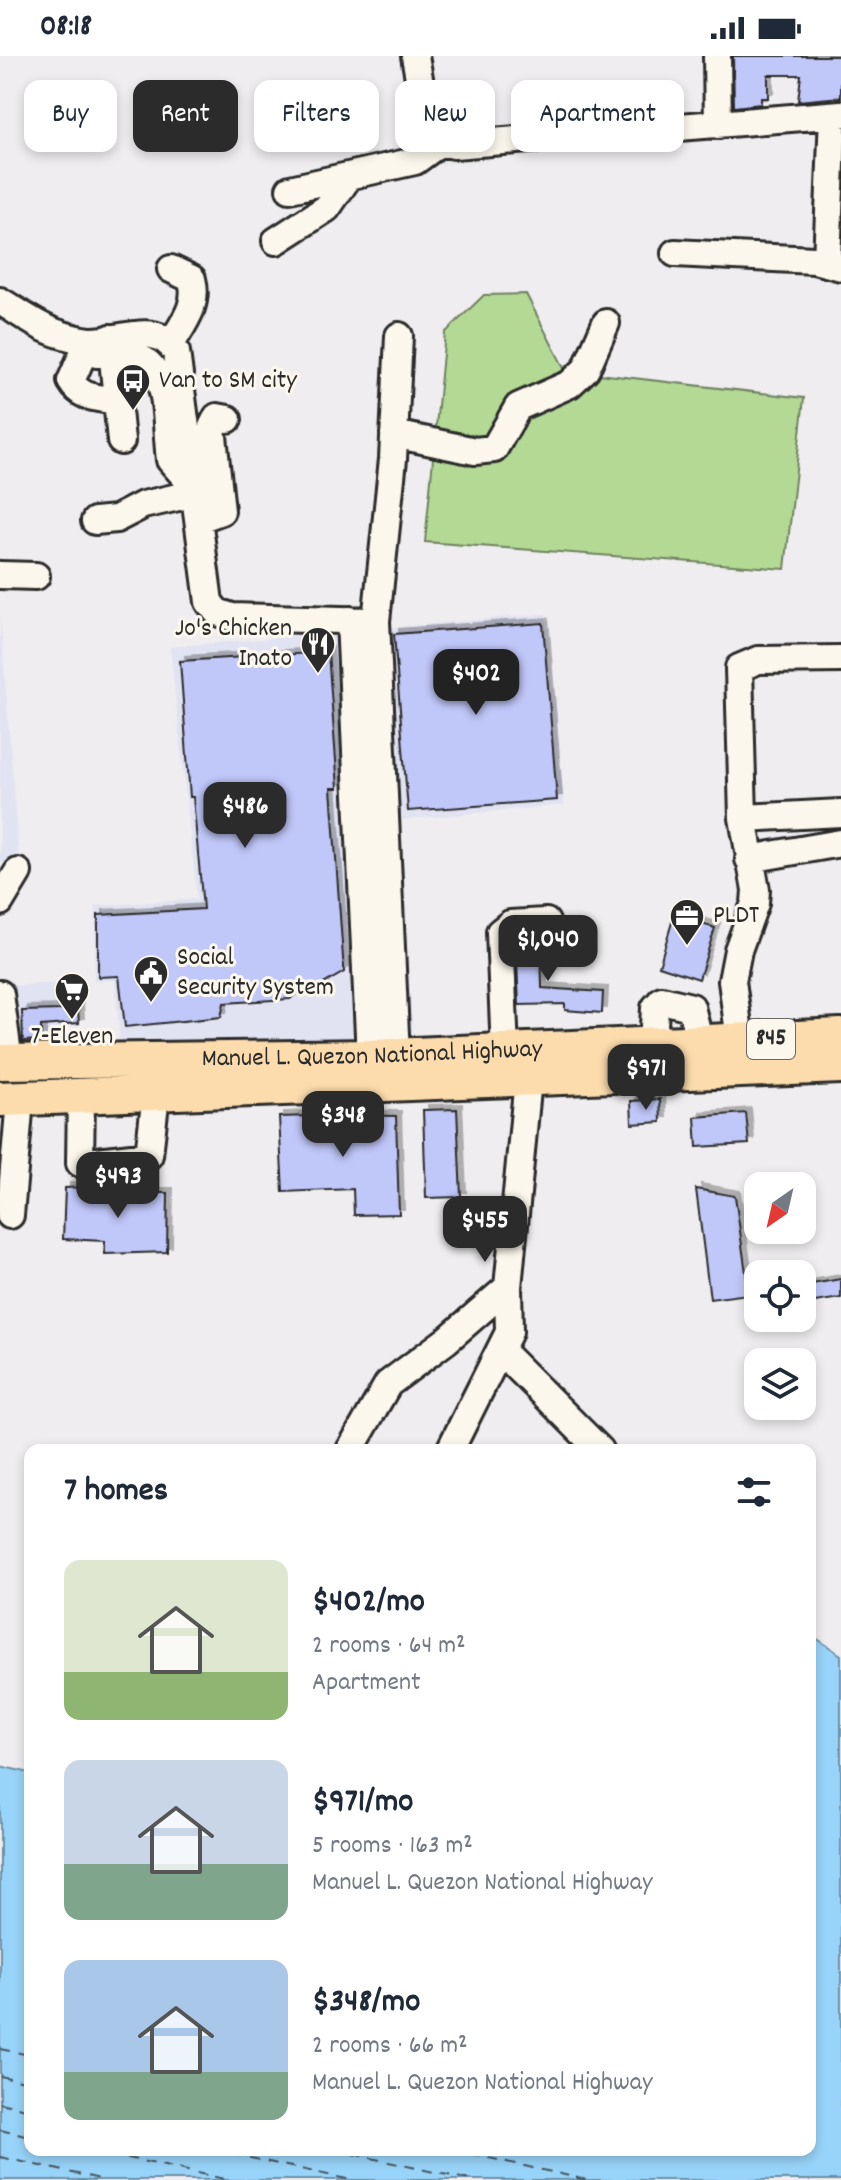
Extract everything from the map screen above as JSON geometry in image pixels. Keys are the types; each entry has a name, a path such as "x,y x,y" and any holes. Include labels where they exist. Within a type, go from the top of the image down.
{"main road":[{"name":"Manuel L. Quezon National Highway","path":"4,1062 383,1056 653,1044 703,1058 740,1040 841,1036"},
{"name":"Manuel L. Quezon National Highway","path":"10,1100 528,1079 703,1058 841,1066"}],"street":[{"path":"415,56 419,80"},
{"path":"717,56 718,125"},
{"path":"495,142 837,114 834,264 675,253"},
{"path":"290,189 347,179 415,161 427,152"},
{"path":"276,241 295,225 316,217 339,194 347,179"},
{"path":"171,269 192,279 195,292 193,307 171,344"},
{"path":"0,301 58,334 82,356"},
{"path":"394,434 475,451 494,449 518,407 570,384 586,369 606,323"},
{"path":"58,334 112,345 147,360 158,372 170,460 176,471 194,484"},
{"path":"117,401 86,397 77,392 71,381 82,356 156,335 171,344 176,352 209,602 217,612 232,617 363,621"},
{"path":"383,1056 363,621 394,434 399,336"},
{"path":"112,345 121,441"},
{"path":"199,519 221,511 212,427 217,417 228,419"},
{"path":"95,521 116,519 194,484"},
{"path":"0,575 36,576"},
{"path":"740,1040 732,981 738,950 755,903 743,818 739,668 758,660 841,659"},
{"path":"743,818 841,813"},
{"path":"749,859 841,843"},
{"path":"0,902 18,872"},
{"path":"505,1052 500,932 510,924 546,922"},
{"path":"0,994 4,1062"},
{"path":"453,1444 509,1332 508,1287 528,1079"},
{"path":"81,1098 80,1163 149,1155 156,1094"},
{"path":"10,1100 10,1215"},
{"path":"353,1444 388,1384 447,1340 508,1287"},
{"path":"501,1351 594,1444"}],"shaded area":[{"path":"0,614 19,862 0,862"},
{"path":"546,614 564,805 399,820 413,1038 120,1045 115,980 94,981 96,906 197,899 170,647"},
{"path":"58,983 63,1048 14,1051 10,986"}],"green space":[{"path":"526,294 565,370 804,398 785,569 425,542 445,333 484,295"}],"water":[{"path":"816,1638 841,1655 841,2180 0,2180 0,1766 24,1772 24,2156 816,2156"}],"building":[{"path":"733,56 841,56 841,97 798,101 801,75 768,75 768,98 761,98 761,104 734,107"},
{"path":"543,623 557,800 408,811 394,634"},
{"path":"328,652 338,788 331,788 344,972 322,985 325,992 296,994 290,999 224,1003 221,1017 125,1027 119,976 98,977 98,915 203,909 193,797 190,797 180,661"},
{"name":"PLDT","path":"685,919 715,928 699,979 659,966 672,922 682,926"},
{"path":"541,938 542,988 603,992 602,1013 565,1010 565,1004 519,1005 516,940"},
{"path":"76,981 79,1023 41,1026 41,1040 23,1041 22,1011 62,1010 60,983"},
{"path":"660,1099 661,1122 632,1124 631,1101"},
{"path":"457,1109 461,1197 426,1198 423,1110"},
{"path":"746,1113 749,1144 697,1147 695,1117"},
{"path":"396,1116 399,1214 354,1215 353,1189 283,1192 279,1117"},
{"path":"86,1187 86,1193 168,1193 167,1252 105,1254 105,1241 63,1239 65,1188"},
{"path":"696,1189 735,1196 744,1260 744,1295 710,1299"},
{"path":"841,1279 841,1298 816,1302 816,1283"}],"ferry route":[{"path":"0,2049 24,2054"},
{"path":"0,2076 24,2081"},
{"path":"0,2103 24,2109"},
{"path":"0,2130 24,2136"},
{"path":"119,2156 229,2180"},
{"path":"241,2156 351,2180"},
{"path":"362,2156 470,2180"},
{"path":"480,2156 587,2180"},
{"path":"0,2157 105,2180"}],"place":[{"name":"Van to SM city","path":"133,412"},
{"name":"Jo's Chicken Inato","path":"318,675"},
{"name":"PLDT","path":"687,947"},
{"name":"Social Security System","path":"151,1004"},
{"name":"7-Eleven","path":"72,1021"}]}
